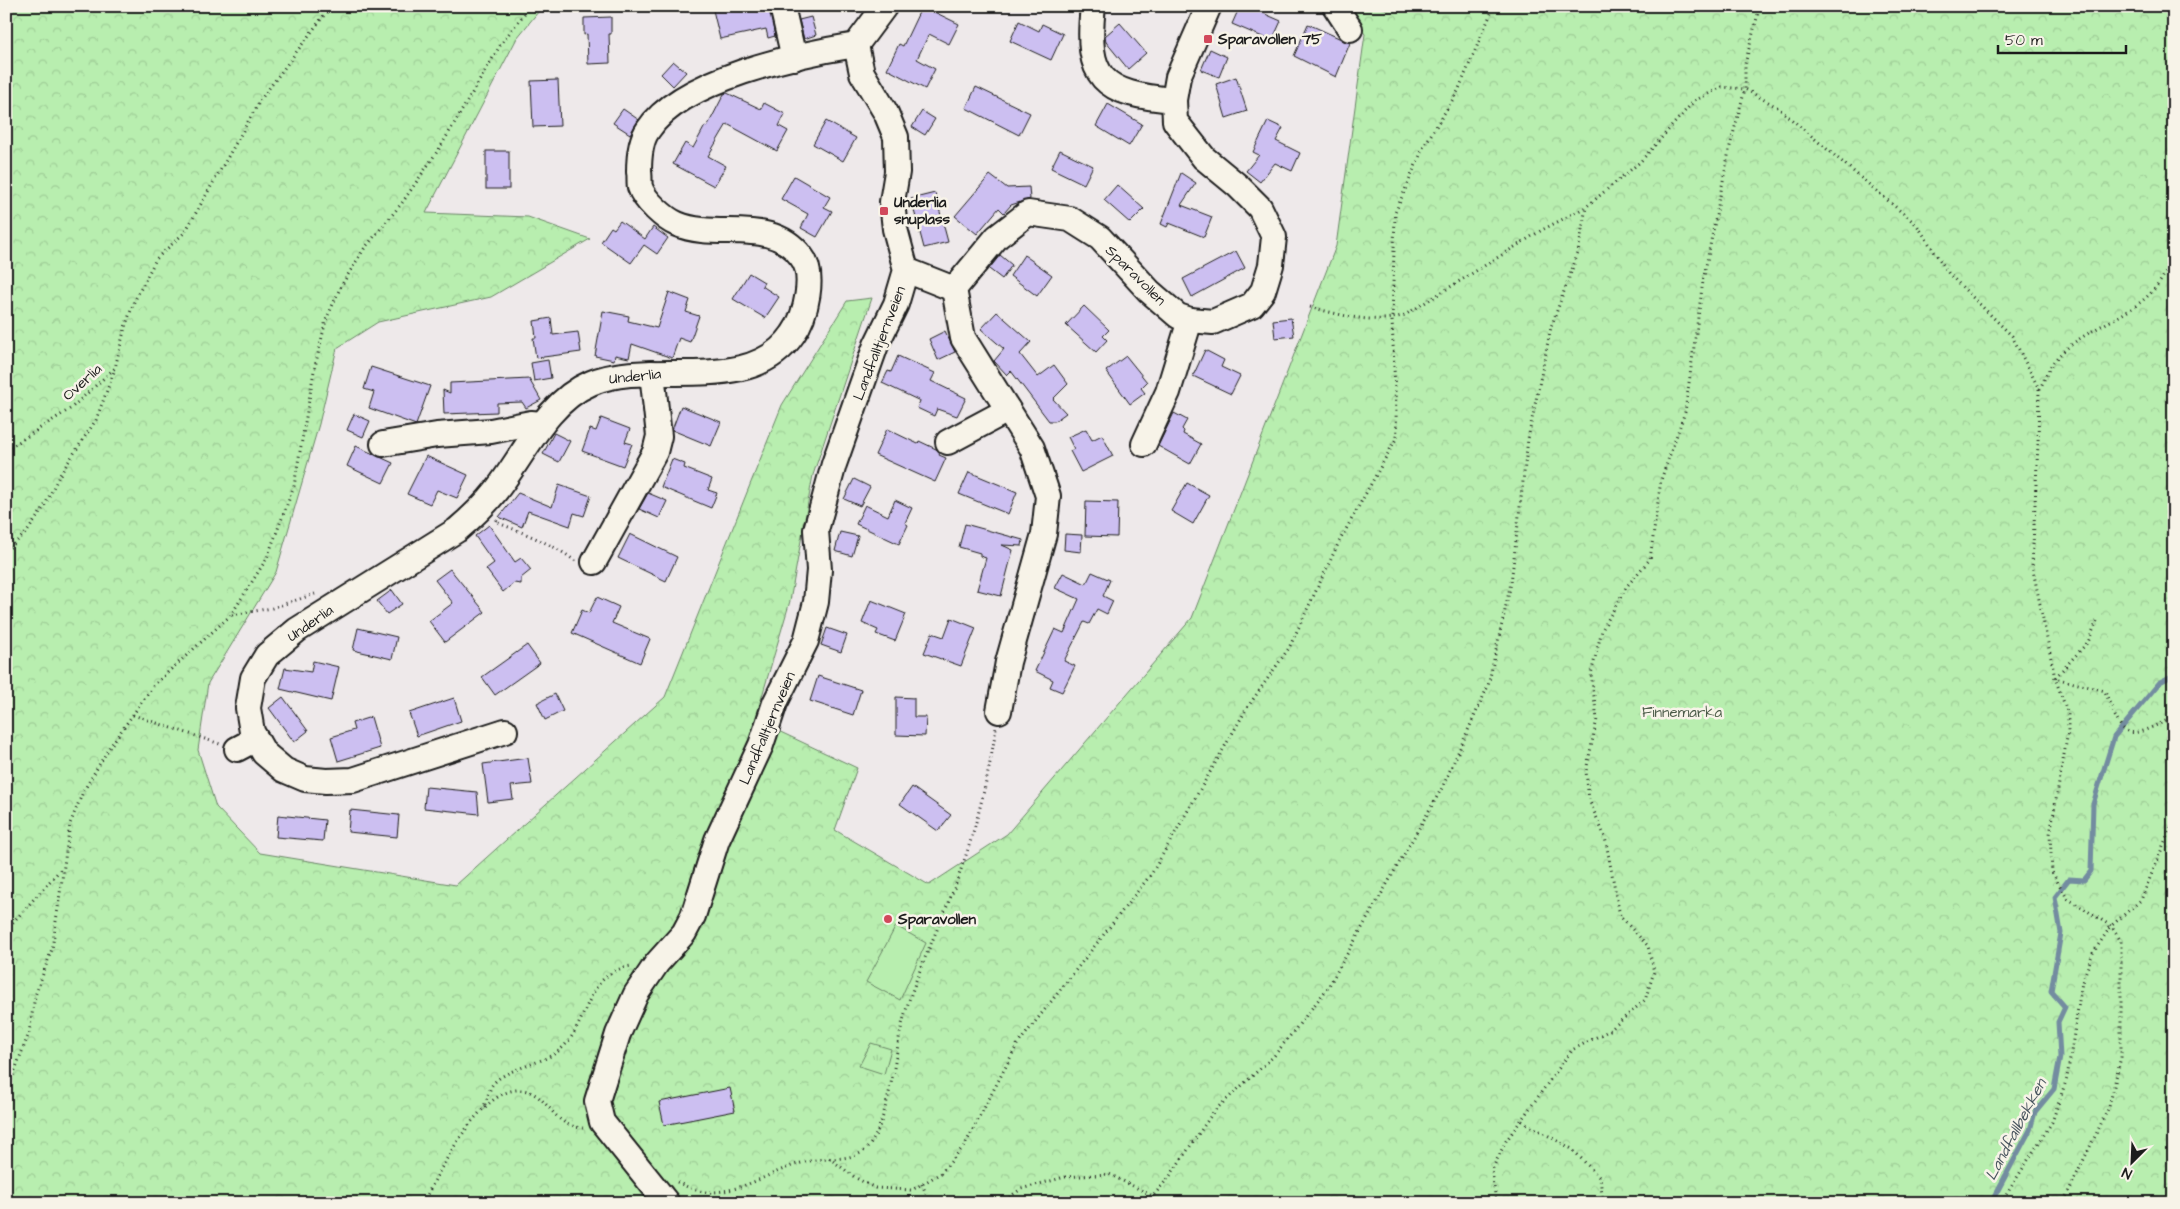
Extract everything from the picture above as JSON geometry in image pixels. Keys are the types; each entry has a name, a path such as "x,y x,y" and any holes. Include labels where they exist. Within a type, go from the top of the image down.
{"street":[{"path":"782,6 794,58"},
{"path":"856,45 885,6"},
{"path":"1093,6 1090,33 1091,50 1104,80 1119,90 1133,94 1174,100"},
{"name":"Sparavollen","path":"954,288 997,237 1028,213 1070,219 1100,238 1149,291 1178,316 1190,320 1213,322 1252,305 1263,292 1271,265 1274,237 1260,208 1238,186 1204,158 1175,121 1174,100 1178,77 1209,6"},
{"path":"1335,6 1350,29"},
{"name":"Underlia","path":"505,731 353,780 326,781 305,779 284,770 264,753 246,744 252,732 248,708 253,678 267,655 297,630 457,530 478,512 519,460 542,424 568,397 591,383 619,375 709,373 745,368 776,352 793,334 804,311 810,285 803,257 784,239 758,232 699,229 677,224 656,210 640,187 639,159 647,131 672,104 708,85 794,58 824,50 856,45"},
{"name":"Landfalltjernveien","path":"667,1203 602,1122 597,1101 618,1034 636,994 657,963 684,933 693,916 717,840 761,744 775,703 806,641 816,602 819,570 816,530 834,464 876,345 896,304 906,270 895,229 892,202 897,172 896,137 886,113 862,73 856,45"},
{"path":"906,270 954,288 963,338 1032,448 1048,496 1044,534 1008,662 999,710"},
{"path":"1144,444 1168,392 1190,320"},
{"path":"594,562 655,452 659,436 652,373"},
{"path":"948,442 1008,410"},
{"path":"383,444 437,435 491,431 531,423 542,424"}],"path":[{"name":"Overlia","path":"6,450 70,409 115,368 125,327 134,302 156,259 185,232 261,99 331,6"},
{"path":"6,1094 29,1033 35,996 52,949 70,824 83,792 109,748 154,686 231,615 266,558 294,486 316,362 326,320 341,286 364,249 402,203 441,146 501,44 530,6"},
{"path":"829,1158 856,1178 875,1188 912,1190 941,1173 965,1145 1017,1045 1152,873 1247,708 1289,648 1340,542 1397,437 1392,319 1395,213 1424,146 1458,91 1494,6"},
{"path":"1496,1203 1492,1170 1506,1141 1572,1050 1610,1030 1645,1000 1654,972 1648,946 1620,916 1605,837 1589,800 1586,771 1597,719 1591,674 1602,630 1626,586 1650,559 1661,480 1685,412 1703,281 1730,146 1745,89 1745,64 1760,6"},
{"path":"2170,6 2174,15"},
{"path":"1310,306 1355,318 1392,319 1405,315 1542,230 1586,207 1640,162 1694,101 1722,87 1745,89 1777,107 1917,224 1949,274 2012,336 2039,389"},
{"path":"1153,1196 1170,1176 1214,1111 1274,1056 1327,989 1442,788 1488,686 1510,583 1528,439 1551,327 1578,253 1586,207"},
{"path":"2063,1203 2109,1107 2121,1057 2121,941 2111,926 2067,898 2052,872 2050,834 2068,732 2068,714 2055,678 2032,565 2039,389 2053,362 2072,345 2135,306 2155,291 2172,255 2174,244"},
{"path":"6,552 27,532 44,507 59,476 96,420 115,368"},
{"path":"499,514 496,522 530,535 564,552 579,564 594,562"},
{"path":"231,615 272,608 322,591"},
{"path":"2055,678 2088,642 2097,621"},
{"path":"2055,678 2105,691 2116,722 2125,731 2140,734 2174,717"},
{"path":"668,1178 694,1190 713,1192 736,1188 808,1161 856,1156 867,1149 875,1138 885,1109 907,1002 958,879 976,826 999,710"},
{"path":"133,715 246,744"},
{"path":"2001,1203 2052,1122 2067,1078 2082,982 2093,953 2111,926 2141,900 2174,819"},
{"path":"6,930 63,868"},
{"path":"482,1111 492,1086 514,1070 540,1062 561,1049 575,1032 593,991 606,976 627,966 657,963"},
{"path":"423,1203 444,1162 472,1121 495,1098 509,1090 524,1089 538,1096 558,1118 573,1127 588,1128 602,1122"},
{"path":"1522,1120 1572,1149 1600,1178 1603,1203"},
{"path":"1001,1203 1021,1189 1030,1186 1064,1177 1109,1174 1153,1196 1156,1203"},
{"path":"922,1184 930,1203"}],"green space":[{"name":"Finnemarka","path":"6,6 543,6 517,38 426,213 528,217 590,239 491,297 378,322 337,348 319,424 276,572 208,683 198,750 216,807 260,853 456,885 665,697 782,405 847,301 872,298 813,475 790,601 755,720 857,768 835,830 929,885 1007,834 1192,618 1336,246 1365,34 1343,6 1377,6 1387,10 1388,6 2174,6 2174,1203 6,1203"},
{"path":"896,926 926,943 900,1000 866,982"},
{"path":"871,1043 891,1049 884,1074 859,1066"}],"building":[{"path":"712,6 769,6 775,36 768,38 766,29 720,39"},
{"path":"922,6 959,24 949,44 929,34 917,59 935,69 925,89 887,69 899,44 903,46"},
{"path":"1240,6 1247,6 1281,21 1272,41 1232,24"},
{"path":"611,17 611,34 609,34 610,63 588,64 587,34 584,35 584,18"},
{"path":"811,17 816,35 804,39 799,20"},
{"path":"1019,21 1039,31 1042,24 1063,34 1051,60 1010,41"},
{"path":"1120,23 1146,53 1128,69 1106,42 1105,36"},
{"path":"1308,24 1350,43 1336,77 1294,56"},
{"path":"1210,49 1227,57 1219,77 1201,70"},
{"path":"673,61 686,72 673,86 661,74"},
{"path":"1236,77 1247,111 1226,118 1216,84"},
{"path":"558,80 560,126 533,127 531,81"},
{"path":"976,87 1030,113 1019,135 966,108"},
{"path":"727,93 761,109 764,103 785,114 779,126 788,131 777,151 727,124 708,156 726,166 714,186 673,164 685,143 693,148 705,126 707,127 724,94"},
{"path":"1108,104 1142,124 1129,146 1096,126"},
{"path":"623,109 639,120 630,134 613,123"},
{"path":"922,111 935,119 925,135 912,127"},
{"path":"826,121 856,138 843,161 813,144"},
{"path":"1268,121 1283,128 1276,141 1300,153 1292,171 1275,163 1260,182 1246,171 1259,155 1253,152"},
{"path":"1060,150 1093,166 1084,184 1051,168"},
{"path":"486,151 509,151 509,189 486,189"},
{"path":"1181,173 1196,183 1181,205 1212,217 1204,237 1169,223 1167,227 1161,224"},
{"path":"990,175 1007,188 1029,187 1030,199 1011,205 1004,213 999,208 977,234 955,216"},
{"path":"794,176 830,197 824,207 832,211 817,237 801,228 808,214 781,199"},
{"path":"1117,185 1144,209 1130,223 1104,200"},
{"path":"935,193 948,242 924,248 911,199"},
{"path":"620,221 645,239 653,227 668,238 657,254 644,245 631,263 601,242 611,227 614,229"},
{"path":"1236,251 1245,268 1192,297 1183,279"},
{"path":"1000,255 1012,265 1002,279 989,269"},
{"path":"1024,255 1052,275 1037,296 1010,276"},
{"path":"749,273 764,282 762,286 779,297 765,318 733,299"},
{"path":"669,292 690,300 686,312 699,316 690,342 679,338 672,358 632,344 629,358 615,355 614,360 595,356 603,311 629,316 628,321 657,328"},
{"path":"1084,306 1109,330 1103,336 1107,340 1096,352 1066,325"},
{"path":"997,312 1031,342 1020,354 1038,377 1054,365 1068,384 1053,399 1066,413 1055,421 1049,421 1011,371 1007,375 994,361 1004,349 981,329"},
{"path":"551,318 553,335 578,332 581,352 536,358 533,338 536,338 534,321"},
{"path":"1291,318 1294,336 1275,338 1273,320"},
{"path":"945,331 955,352 938,360 929,339"},
{"path":"1205,350 1224,360 1221,367 1240,376 1231,394 1193,376"},
{"path":"898,356 935,373 931,381 966,398 957,416 937,409 934,416 917,408 920,401 882,383 888,371 891,372"},
{"path":"1126,356 1147,382 1141,388 1145,393 1130,404 1106,371"},
{"path":"548,360 551,378 534,381 531,363"},
{"path":"371,367 430,386 416,425 369,408 374,392 364,389"},
{"path":"529,379 541,400 526,408 522,402 497,403 497,412 444,414 443,390 450,393 450,383"},
{"path":"681,406 721,422 711,446 672,430"},
{"path":"1174,413 1187,420 1182,429 1184,431 1183,434 1201,444 1190,464 1158,446"},
{"path":"354,414 370,421 363,437 347,430"},
{"path":"601,418 630,429 625,442 632,444 623,466 582,451 590,429 596,431"},
{"path":"887,429 918,444 919,441 936,449 940,453 939,455 946,458 935,482 875,455"},
{"path":"1086,429 1092,440 1102,435 1113,456 1081,472 1070,451 1074,449 1068,437"},
{"path":"554,433 570,441 559,462 543,454"},
{"path":"356,446 393,463 383,483 347,466"},
{"path":"426,456 468,475 457,498 437,490 430,504 407,494"},
{"path":"672,459 685,464 684,468 712,479 708,490 717,493 711,508 661,487"},
{"path":"969,472 1017,492 1008,514 959,494"},
{"path":"854,479 870,487 860,506 844,499"},
{"path":"1187,483 1209,495 1193,524 1171,511"},
{"path":"559,485 591,496 584,516 574,513 570,526 528,511 522,527 499,517 518,493 552,507"},
{"path":"648,493 667,501 659,518 639,509"},
{"path":"895,500 912,508 905,523 908,525 899,544 856,524 865,505 888,516"},
{"path":"1086,501 1118,502 1117,537 1085,536"},
{"path":"965,524 1023,540 1022,546 1002,545 1013,550 1001,596 977,590 986,558 980,556 980,553 959,547"},
{"path":"489,525 515,562 521,558 531,570 521,578 521,584 514,583 503,592 486,569 494,563 475,536"},
{"path":"840,532 858,536 852,556 835,551"},
{"path":"630,534 677,557 666,581 618,558"},
{"path":"1065,534 1082,535 1081,552 1064,550"},
{"path":"450,569 485,612 445,642 429,621 453,603 435,580"},
{"path":"1092,572 1110,580 1103,596 1113,601 1107,614 1097,609 1089,624 1084,622 1064,661 1075,666 1062,692 1050,687 1053,680 1035,671 1055,629 1064,633 1079,599 1055,588 1063,573 1086,584"},
{"path":"392,590 402,604 387,614 377,601"},
{"path":"597,597 619,607 612,623 650,639 640,663 572,633 582,610 589,613"},
{"path":"871,600 906,614 895,641 876,634 878,630 862,623"},
{"path":"951,618 976,628 961,666 924,653 932,633 944,637"},
{"path":"358,628 397,637 392,659 353,650"},
{"path":"827,628 847,635 841,652 821,645"},
{"path":"527,645 540,663 495,695 482,677"},
{"path":"313,661 339,667 331,701 280,689 285,668 311,672"},
{"path":"818,676 861,690 853,715 810,701"},
{"path":"555,694 563,711 545,720 537,703"},
{"path":"283,697 308,731 294,742 269,708"},
{"path":"896,697 914,698 914,717 926,717 925,736 896,735"},
{"path":"454,698 461,721 417,736 409,713"},
{"path":"371,717 380,748 338,761 331,737 354,730 352,723"},
{"path":"528,758 532,784 511,786 513,799 488,802 483,764"},
{"path":"426,787 477,792 479,814 424,808"},
{"path":"912,787 951,815 938,831 900,804"},
{"path":"350,810 399,815 397,837 348,832"},
{"path":"278,815 325,820 323,841 276,837"},
{"path":"730,1088 735,1111 664,1125 659,1102"}],"waterway":[{"name":"Landfallbekken","path":"1991,1203 2030,1130 2035,1112 2054,1089 2060,1057 2058,1022 2065,1007 2051,991 2061,933 2055,897 2069,879 2084,880 2091,871 2093,804 2114,737 2160,682 2174,675"}],"place":[{"name":"Sparavollen 75","path":"1208,39"},
{"name":"Underlia snuplass","path":"884,211"},
{"name":"Sparavollen","path":"888,919"}]}
